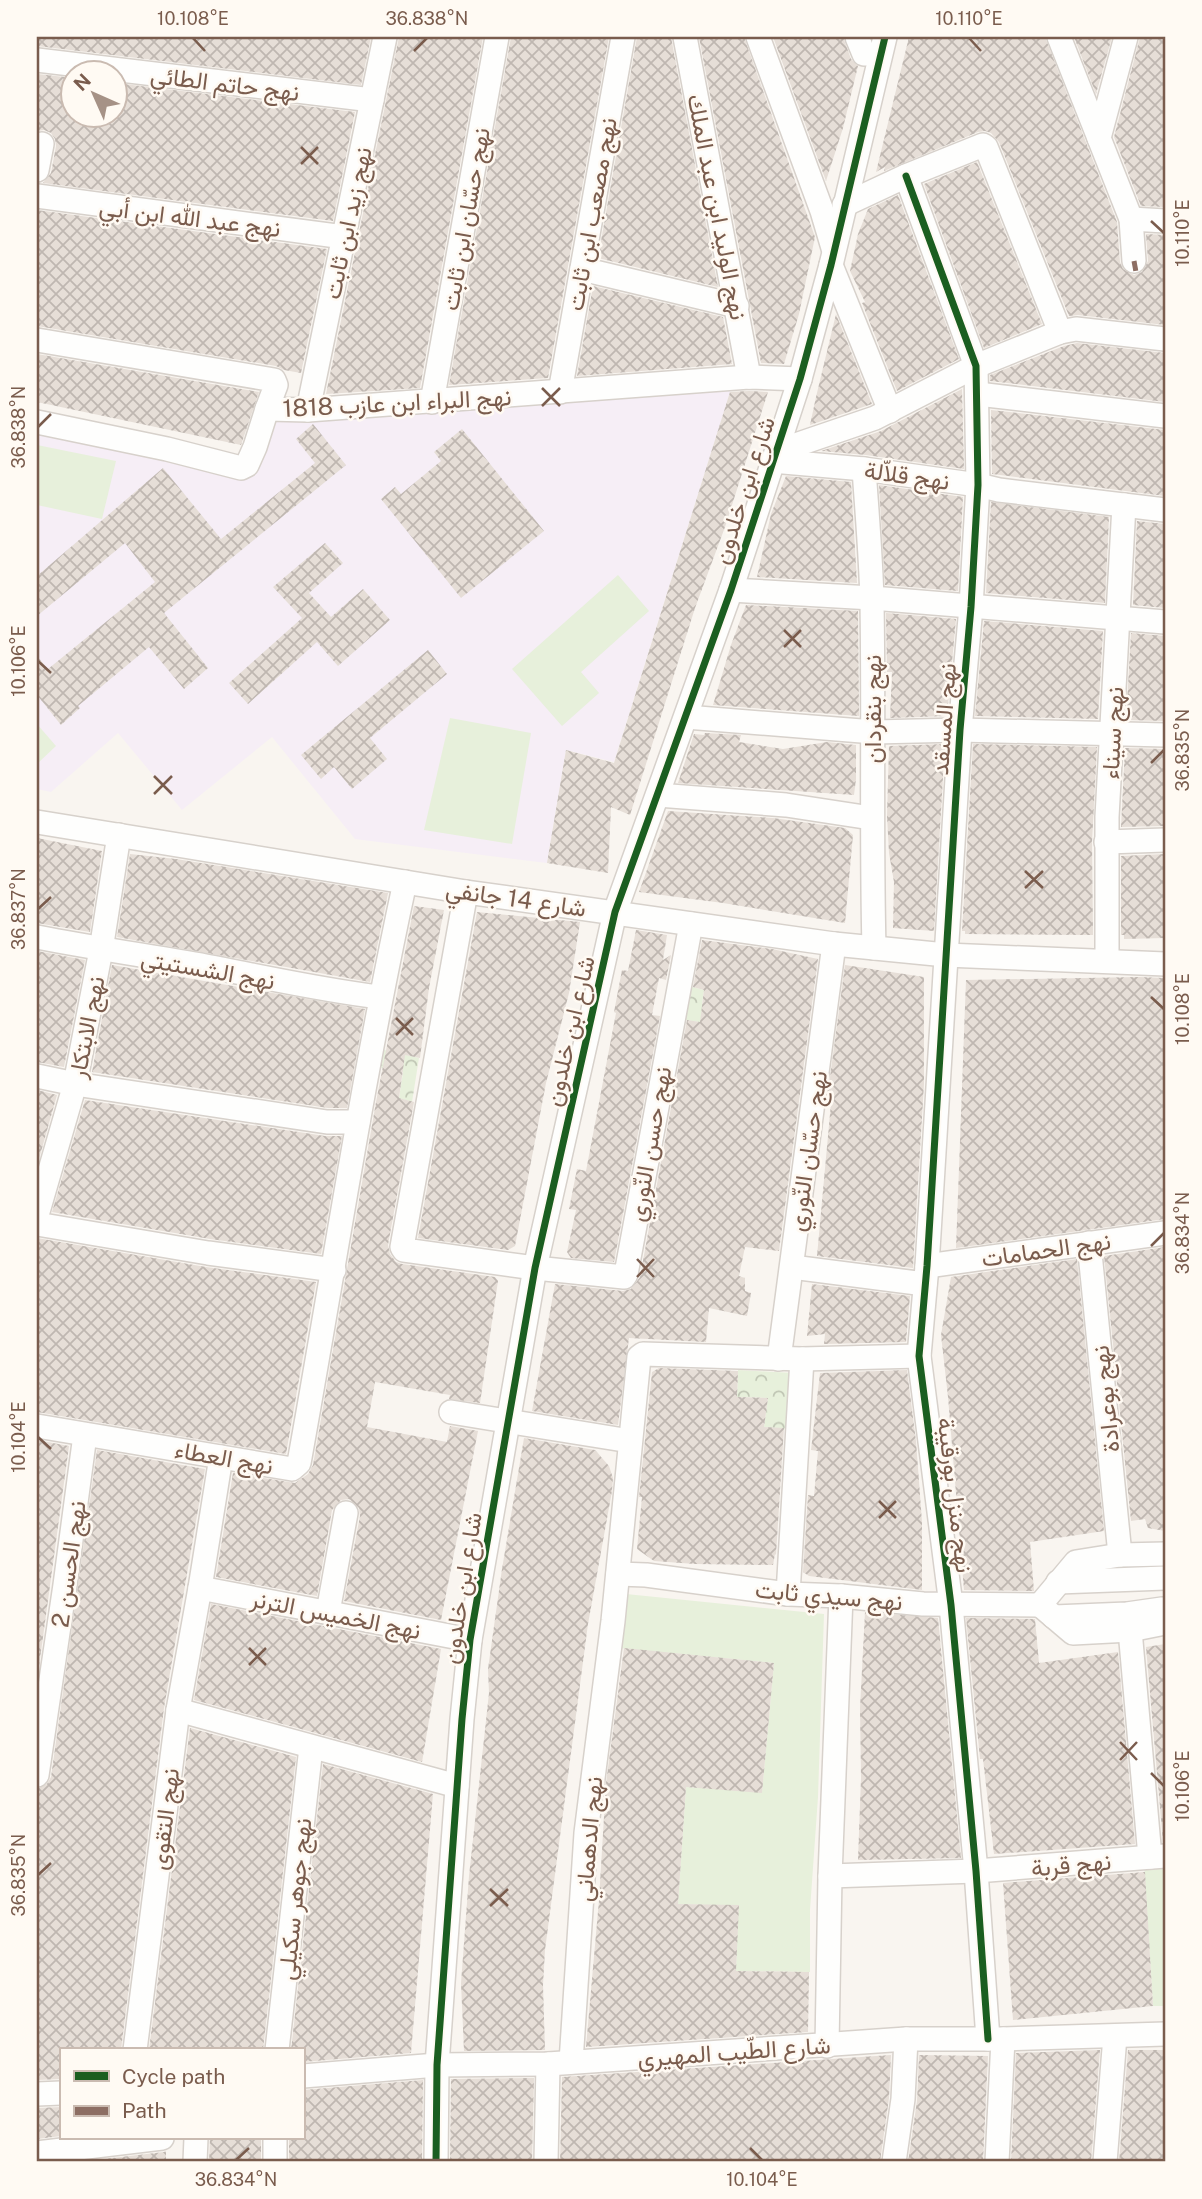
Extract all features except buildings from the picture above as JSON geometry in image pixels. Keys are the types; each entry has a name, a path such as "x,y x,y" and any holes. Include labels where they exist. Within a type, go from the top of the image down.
{"street":[{"name":"نهج زيد ابن ثابت","path":"309,410 386,37"},
{"name":"نهج حسّان ابن ثابت","path":"432,402 497,37"},
{"name":"نهج مصعب ابن ثابت","path":"560,392 623,37"},
{"name":"نهج الوليد ابن عبد الملك","path":"685,37 749,377"},
{"path":"758,37 822,211 833,258 890,411"},
{"name":"شارع ابن خلدون","path":"436,2162 437,2065 470,1640 536,1268 615,912 731,590 800,379 833,258 885,37"},
{"path":"1059,37 1131,219 1134,261"},
{"path":"1098,138 1126,37"},
{"name":"نهج حاتم الطائي","path":"37,60 372,100"},
{"path":"37,170 42,144"},
{"path":"844,205 981,145 986,147 1060,332"},
{"name":"نهج المسقد","path":"906,176 976,366 978,394 978,485 946,955"},
{"name":"نهج عبد الله ابن أبي","path":"37,197 344,237"},
{"path":"1131,219 1165,221"},
{"path":"582,269 737,306"},
{"path":"775,455 799,443 876,418 976,366 1060,332 1076,329 1165,340"},
{"name":"نهج البراء ابن عازب 1818","path":"37,340 274,380 276,385 267,409 309,410 432,402 749,377 800,379"},
{"path":"978,394 1165,416"},
{"path":"37,422 167,449 241,468 247,465 251,456 267,409"},
{"name":"نهج قلاّلة","path":"775,455 999,490 1165,510"},
{"name":"نهج بنقردان","path":"864,469 872,598 874,732 871,818 874,948"},
{"name":"نهج سيناء","path":"1107,961 1106,842 1124,505"},
{"path":"731,590 872,598 1165,622"},
{"path":"686,717 874,732 960,730 1165,735"},
{"path":"658,794 786,805 871,818"},
{"name":"شارع 14 جانفي","path":"37,822 466,892 834,943 946,955 1165,964"},
{"name":"نهج الابتكار","path":"37,1215 75,1084 120,835"},
{"path":"1106,842 1165,840"},
{"path":"37,1224 208,1254 334,1270 380,997 405,882"},
{"path":"466,892 402,1247 404,1250 536,1268"},
{"name":"نهج حسن النّوري","path":"536,1268 621,1278 626,1274 691,924"},
{"name":"نهج الشستيتي","path":"37,937 205,966 295,985 380,997"},
{"name":"نهج حسّان النّوري","path":"779,1359 834,943"},
{"name":"نهج منزل بورقيبة","path":"946,955 919,1356 951,1605 976,1871 996,2039 997,2162"},
{"path":"37,1076 327,1122 358,1122"},
{"name":"نهج الحمامات","path":"792,1267 926,1275 1089,1243 1165,1233"},
{"name":"نهج بوعرادة","path":"1089,1243 1120,1555"},
{"name":"نهج العطاء","path":"37,1426 292,1469 299,1463 334,1270"},
{"name":"نهج الدهماني","path":"546,2162 614,1617 630,1441 641,1356 779,1359"},
{"path":"779,1359 919,1356"},
{"path":"788,1594 803,1359"},
{"path":"451,1412 630,1441"},
{"name":"نهج الحسن 2","path":"37,1775 85,1435"},
{"name":"نهج التقوى","path":"135,2048 178,1710 221,1457"},
{"path":"328,1612 346,1513"},
{"path":"1165,1553 1120,1555 1076,1562 1058,1582 1047,1611 1073,1633 1130,1630 1165,1623"},
{"name":"نهج سيدي ثابت","path":"618,1574 646,1575 788,1594 951,1605 1126,1614 1165,1609"},
{"path":"1058,1582 1165,1577"},
{"name":"نهج الخميس الترنر","path":"200,1588 470,1640"},
{"path":"827,2046 830,1876 841,1596"},
{"path":"1130,1630 1158,1856"},
{"path":"178,1710 457,1786"},
{"name":"نهج جوهر سكيلي","path":"277,2048 311,1747"},
{"name":"نهج قربة","path":"830,1876 976,1871 1158,1856"},
{"name":"شارع الطّيب المهيري","path":"304,2076 437,2065 559,2063 906,2039 1165,2034"},
{"path":"1105,2162 1115,2036"},
{"path":"894,2162 903,2099 906,2039"},
{"path":"37,2094 60,2093"},
{"path":"37,2153 72,2156 152,2140"},
{"path":"195,2162 196,2140"},
{"path":"275,2140 275,2162"}],"shaded area":[{"path":"731,389 614,762 566,750 547,863 355,839 272,737 182,810 118,733 51,792 37,789 37,417 262,463 279,415"}],"green space":[{"path":"37,445 116,461 102,519 37,505"},
{"path":"618,575 649,611 581,672 599,693 562,726 512,669"},
{"path":"450,718 531,733 512,844 424,830"},
{"path":"37,724 56,746 37,764"},
{"path":"685,985 704,990 702,1004 751,1030 679,1019"},
{"path":"376,1048 419,1058 412,1102 399,1098 403,1072 373,1066"},
{"path":"738,1370 794,1373 788,1429 764,1427 768,1398 737,1397"},
{"path":"626,1594 824,1614 818,1797 810,1910 810,1972 736,1971 738,1906 678,1904 686,1787 762,1792 774,1663 619,1648"},
{"path":"1165,1862 1165,2006 1153,2006 1144,1864"}],"marked path":[{"path":"1134,261 1136,272"}],"cycle path":[{"path":"436,2162 437,2065 470,1640 535,1268 615,912 731,590 800,379 831,265 885,37"},
{"path":"906,176 976,366 978,485 971,607 960,730 927,1266 919,1356 951,1605 976,1871 988,2039"}]}
